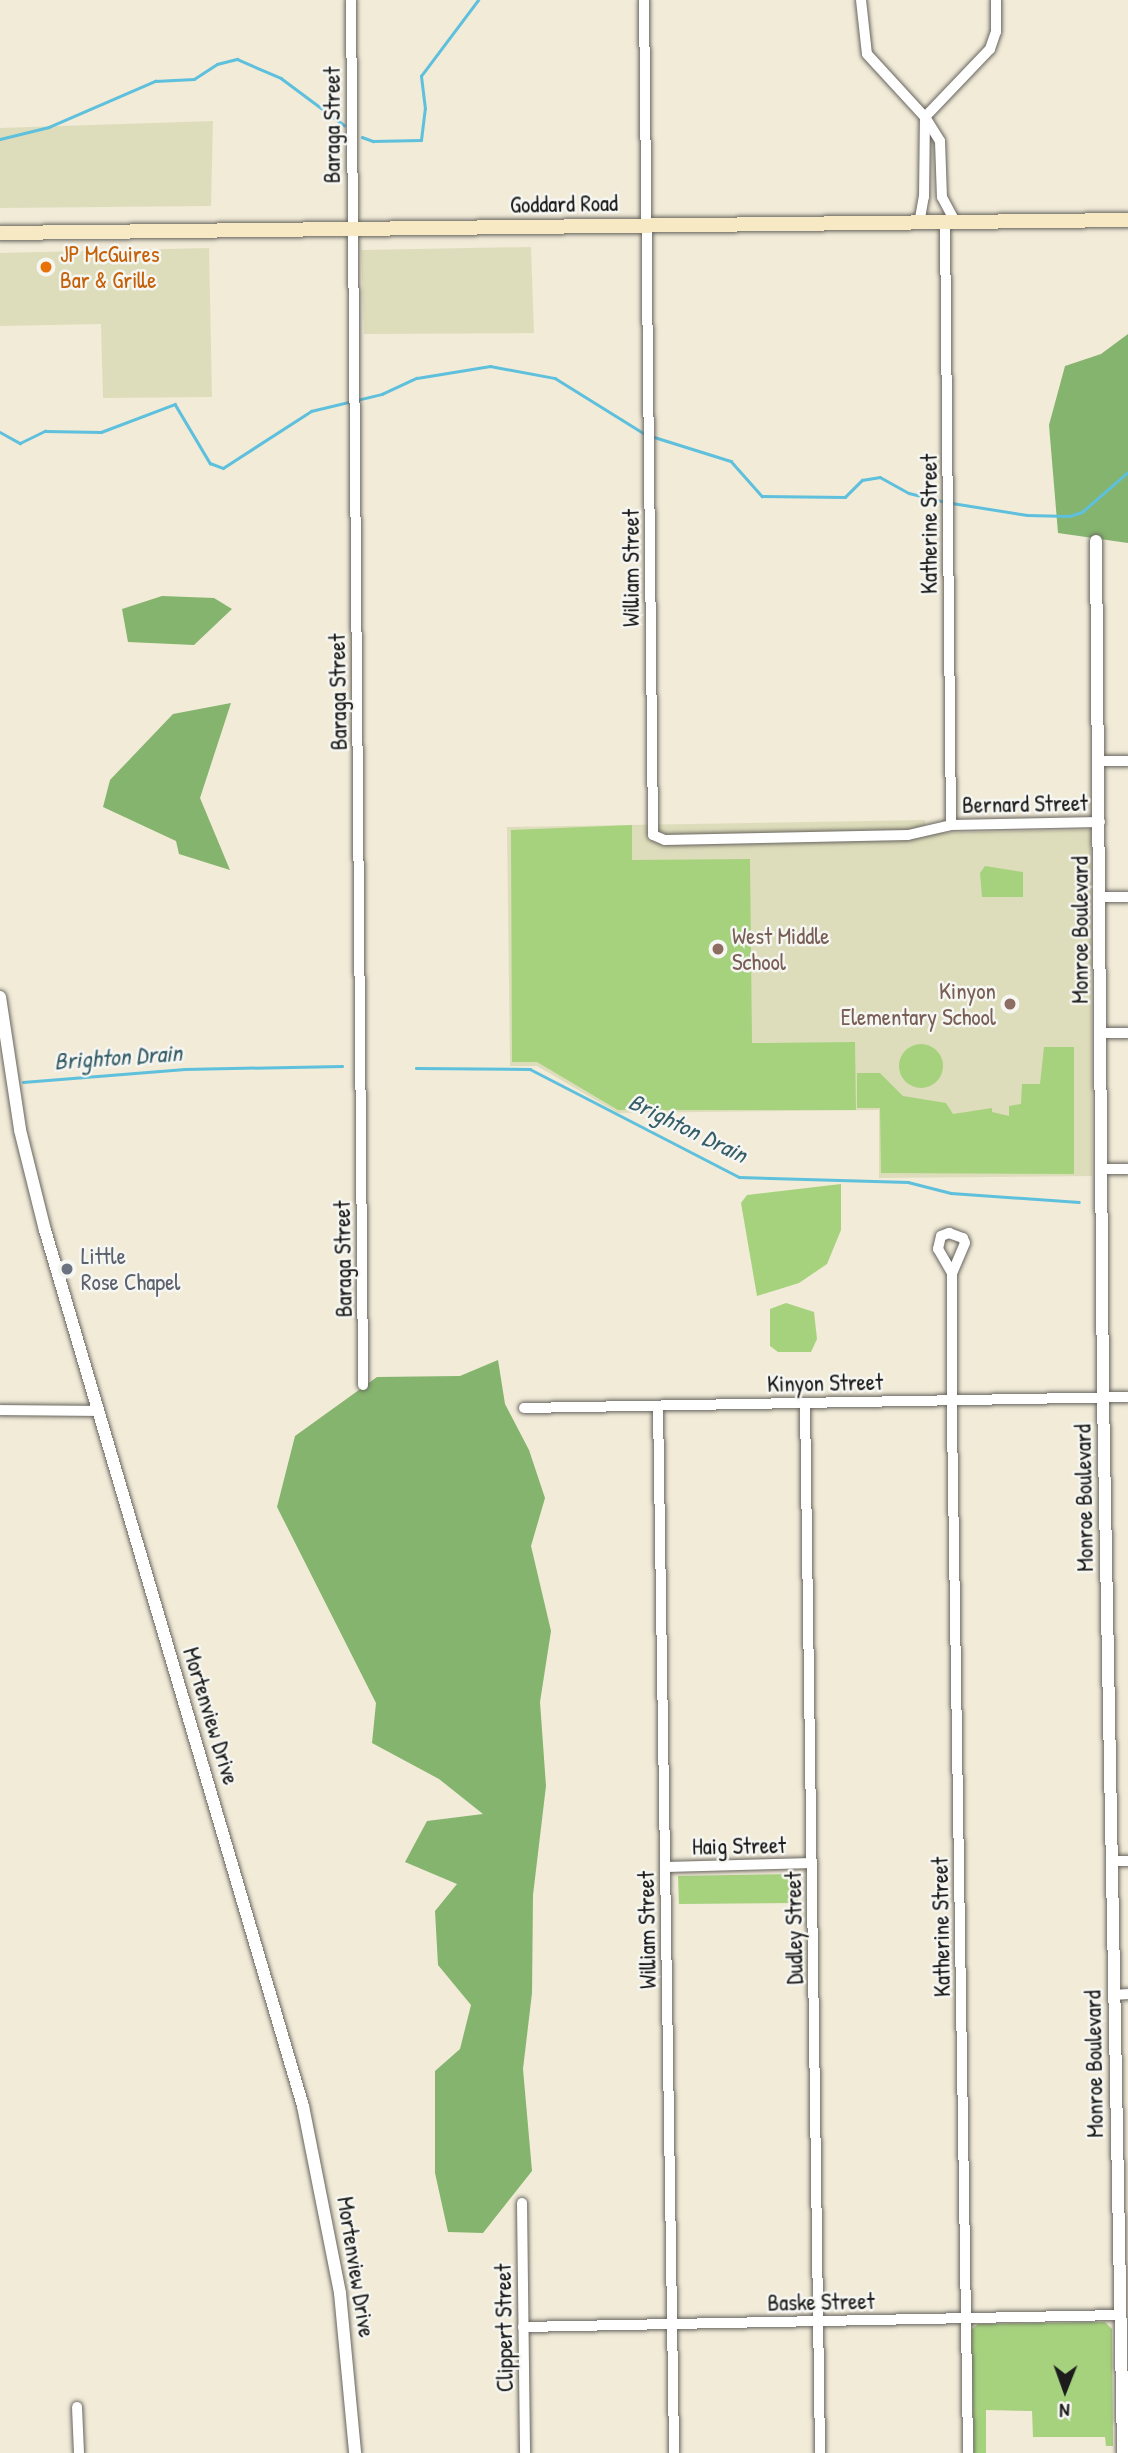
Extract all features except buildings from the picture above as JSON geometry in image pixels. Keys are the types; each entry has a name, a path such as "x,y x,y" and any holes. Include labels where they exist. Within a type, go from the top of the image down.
{"main road":[{"name":"Goddard Road","path":"0,233 1128,220"}],"street":[{"name":"Baraga Street","path":"351,0 363,1385"},
{"name":"William Street","path":"644,0 649,226 653,835 665,840 908,835 951,825"},
{"path":"861,0 867,54 925,117"},
{"path":"919,224 924,197 925,117 990,49 996,32 996,0"},
{"name":"Katherine Street","path":"925,117 940,141 942,197 950,223 947,514 951,825"},
{"name":"Monroe Boulevard","path":"1096,541 1100,761 1103,1397 1114,1995 1123,2234 1120,2315 1125,2374 1123,2453"},
{"name":"Bernard Street","path":"1100,761 1128,761"},
{"name":"Bernard Street","path":"951,825 1100,822"},
{"path":"1100,897 1128,897"},
{"name":"Mortenview Drive","path":"0,997 26,1160 303,2106 339,2284 355,2453"},
{"path":"1101,1033 1128,1033"},
{"path":"1101,1169 1128,1169"},
{"name":"Katherine Street","path":"952,1273 968,2453"},
{"name":"Kinyon Street","path":"524,1408 1128,1397"},
{"name":"Dudley Street","path":"805,1403 820,2453"},
{"name":"William Street","path":"658,1406 674,2453"},
{"path":"0,1410 99,1411"},
{"path":"1112,1861 1128,1861"},
{"name":"Haig Street","path":"666,1867 812,1863"},
{"path":"1114,1995 1128,1994"},
{"name":"Clippert Street","path":"522,2203 525,2453"},
{"name":"Baske Street","path":"523,2326 1120,2315"},
{"path":"77,2407 79,2453"}],"shaded area":[{"path":"213,121 211,206 0,208 0,128"},
{"path":"531,247 534,333 364,334 361,250"},
{"path":"209,248 212,397 103,398 101,324 0,326 0,253"},
{"name":"West Middle School","path":"925,820 926,833 1091,830 1092,1176 879,1178 879,1110 618,1113 537,1066 510,1066 507,827"}],"green space":[{"path":"1128,334 1128,543 1058,533 1049,425 1065,366 1101,354"},
{"path":"162,596 214,598 232,609 194,645 128,642 122,609"},
{"path":"231,703 200,798 230,870 179,854 176,841 103,807 110,780 173,714"},
{"path":"632,825 632,860 750,859 752,1043 855,1042 856,1110 618,1110 537,1062 512,1062 511,830"},
{"path":"985,866 1023,872 1023,897 982,897 980,873"},
{"path":"921,1044 936,1051 943,1066 936,1081 921,1088 906,1081 899,1066 906,1051"},
{"path":"1044,1047 1074,1047 1074,1174 881,1173 880,1108 857,1108 857,1073 880,1073 903,1096 946,1103 953,1114 992,1108 992,1112 1009,1116 1009,1106 1021,1104 1022,1084 1040,1084"},
{"path":"841,1184 841,1230 827,1264 799,1283 757,1296 741,1203 747,1195"},
{"path":"786,1303 814,1312 817,1339 811,1352 778,1352 770,1346 770,1309"},
{"path":"498,1360 505,1404 529,1450 545,1498 531,1546 551,1631 540,1702 546,1786 533,1895 532,1993 523,2069 532,2171 483,2233 448,2232 435,2173 435,2071 460,2049 471,2005 438,1965 435,1911 457,1884 405,1862 427,1821 483,1814 439,1779 372,1743 376,1703 277,1507 295,1436 377,1377 460,1376"},
{"path":"798,1874 798,1903 679,1904 678,1876"},
{"path":"1105,2322 1112,2329 1113,2446 1106,2446 1105,2437 1033,2437 1032,2411 986,2410 986,2453 974,2453 971,2330 978,2324"}],"waterway":[{"path":"362,137 373,141 421,140 425,109 421,76 478,0"},
{"path":"0,139 49,127 155,81 194,79 217,64 237,59 281,78 344,125"},
{"path":"0,432 20,443 45,431 101,432 175,404 210,463 223,468 311,411 382,394 417,378 490,366 555,378 645,434"},
{"path":"651,436 731,461 762,496 845,497 862,480 880,477 909,493 945,502"},
{"path":"952,503 1027,515 1069,516 1082,512 1128,472"},
{"name":"Brighton Drain","path":"23,1082 184,1069 342,1066"},
{"name":"Brighton Drain","path":"416,1068 530,1069 739,1177 908,1182 951,1193 1079,1202"}],"place":[{"name":"JP McGuires Bar & Grille","path":"46,267"},
{"name":"West Middle School","path":"718,949"},
{"name":"Kinyon Elementary School","path":"1010,1004"},
{"name":"Little Rose Chapel","path":"67,1269"}]}
